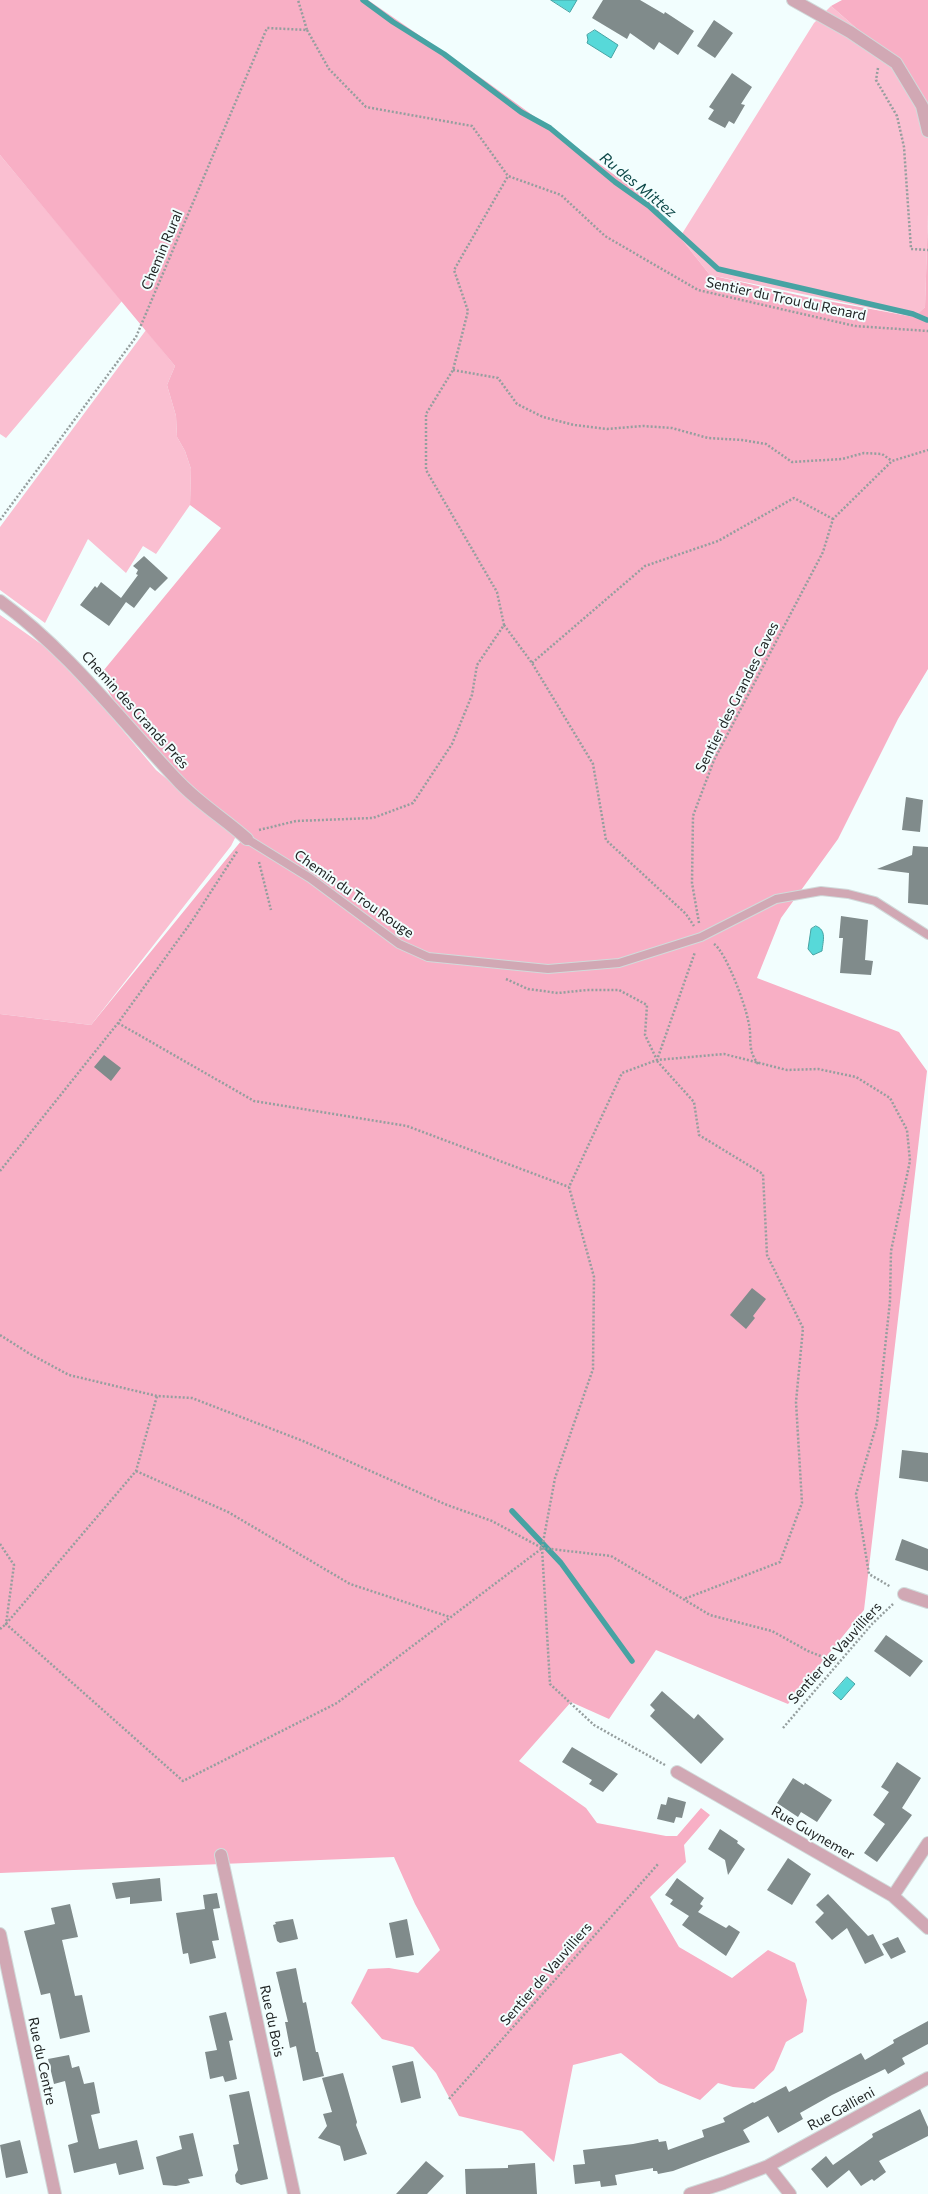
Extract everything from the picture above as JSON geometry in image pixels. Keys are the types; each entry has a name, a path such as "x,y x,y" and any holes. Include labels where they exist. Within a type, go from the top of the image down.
{"street":[{"path":"793,0 850,32 896,63 922,106 928,131"},
{"name":"Chemin des Grands Prés","path":"0,602 26,620 82,673 181,784 210,810 249,840"},
{"path":"904,1594 928,1602"},
{"name":"Rue Guynemer","path":"677,1772 893,1896 928,1928"},
{"path":"893,1896 928,1843"},
{"name":"Rue du Bois","path":"221,1855 294,2194"},
{"name":"Rue du Centre","path":"0,1934 55,2194"},
{"name":"Rue Gallieni","path":"690,2194 768,2166 928,2078"},
{"path":"768,2166 790,2194"}],"lane":[{"name":"Chemin du Trou Rouge","path":"249,840 310,878 399,944 428,957 548,969 619,963 701,937 776,899 821,891 848,894 875,901 928,935"}],"path":[{"path":"298,0 307,30 330,69 366,107 472,126 508,176 454,270 468,311 453,370 426,414 426,470 497,592 504,625 532,663 593,764 606,840 686,914 701,937 716,945 736,982 749,1020 751,1054 759,1064"},
{"name":"Chemin Rural","path":"0,520 136,337 267,28 307,30"},
{"path":"885,55 876,80 897,116 904,148 911,249 928,250"},
{"name":"Sentier du Trou du Renard","path":"508,176 561,195 605,236 698,290 855,326 928,331"},
{"path":"453,370 498,378 517,404 543,417 574,425 607,429 643,426 672,428 708,438 742,440 766,444 792,462 842,460 864,453 882,454 892,461"},
{"name":"Sentier des Grandes Caves","path":"701,937 692,882 693,816 714,760 823,552 833,519 892,461 928,450"},
{"path":"532,663 645,566 718,541 794,498 833,519"},
{"path":"0,1171 118,1023 249,840 251,832 296,821 373,818 412,803 452,744 472,695 477,665 504,625"},
{"path":"249,840 271,910"},
{"path":"657,1060 701,937"},
{"path":"504,979 528,989 558,993 587,990 618,990 647,1005 645,1035 657,1060 694,1102 699,1136 763,1174 767,1255 803,1328 796,1402 802,1503 780,1562 684,1599"},
{"path":"118,1023 254,1101 407,1126 569,1187"},
{"path":"677,1772 594,1725 550,1684 542,1548 555,1478 593,1369 594,1277 569,1187 622,1073 657,1060 724,1054 787,1070 818,1068 856,1076 890,1098 906,1130 910,1161 891,1251 890,1301 877,1423 856,1494 869,1574 904,1594"},
{"path":"0,1335 30,1354 69,1375 157,1396 192,1398 303,1441 447,1505 492,1521 542,1548 611,1556 710,1615 772,1631 808,1651 838,1663"},
{"path":"0,1629 6,1624 136,1472 157,1396"},
{"path":"136,1472 228,1512 350,1584 450,1617"},
{"path":"0,1544 14,1565 6,1624"},
{"path":"6,1624 183,1781 337,1703 542,1548"},
{"name":"Sentier de Vauvilliers","path":"783,1728 872,1624 904,1594"},
{"name":"Sentier de Vauvilliers","path":"449,2099 658,1863"}],"shaded area":[{"path":"0,0 368,0 487,82 653,203 710,275 806,297 914,317 925,307 928,214 928,669 898,719 838,839 781,918 757,978 899,1032 927,1071 864,1610 788,1704 656,1650 609,1719 571,1702 519,1761 586,1808 597,1823 666,1836 677,1836 701,1808 710,1815 684,1845 686,1862 650,1897 679,1947 732,1978 768,1950 795,1963 807,2000 803,2032 786,2042 774,2070 754,2089 733,2087 718,2083 700,2100 659,2083 621,2053 573,2065 554,2162 522,2131 459,2116 436,2073 413,2047 382,2039 351,2003 368,1969 389,1968 418,1973 440,1950 415,1904 394,1857 0,1873 0,1014 91,1025 246,835 186,780 124,717 99,676 221,528 190,505 191,469 185,451 177,437 176,416 167,385 175,366 0,155"},
{"path":"842,0 928,0 928,131 896,63 831,6"},
{"path":"831,6 896,63 928,131 928,214 925,307 914,317 710,275 680,237 814,23"},
{"path":"0,155 122,301 6,438 0,434"},
{"path":"146,330 175,366 167,385 176,416 177,437 185,451 191,469 190,505 156,554 143,546 126,573 88,539 45,623 0,590 0,527"},
{"path":"0,615 61,658 79,673 100,703 156,770 236,836 231,846 91,1025 0,1014"}],"water":[{"path":"551,0 577,0 570,12"},
{"path":"595,30 618,45 611,58 587,43 587,35"},
{"path":"816,926 822,930 823,933 822,951 813,955 808,949 811,929"},
{"path":"847,1677 855,1684 841,1700 833,1693"}],"building":[{"path":"603,0 640,0 664,14 665,12 694,31 678,55 659,42 654,50 630,33 627,39 592,18"},
{"path":"714,20 733,33 715,58 697,46"},
{"path":"732,73 752,87 741,104 745,105 734,124 729,121 725,128 708,119 714,110 709,107"},
{"path":"144,556 168,578 155,591 150,587 134,608 126,602 109,626 80,605 95,586 97,588 101,582 121,598 138,575 136,574 138,570 133,566"},
{"path":"906,797 923,800 920,832 902,830"},
{"path":"913,846 928,847 928,905 908,903 909,873 877,869 912,855"},
{"path":"841,916 868,920 865,960 873,961 871,975 840,973 843,938 839,938"},
{"path":"104,1055 121,1068 111,1081 94,1067"},
{"path":"752,1288 766,1299 753,1316 755,1318 746,1329 730,1315"},
{"path":"902,1450 928,1453 928,1482 899,1478"},
{"path":"902,1539 928,1549 928,1571 895,1560"},
{"path":"886,1635 923,1661 910,1677 874,1651"},
{"path":"662,1691 694,1719 698,1714 724,1739 701,1764 650,1716 655,1710 650,1705"},
{"path":"572,1747 618,1774 603,1792 589,1784 592,1780 562,1762"},
{"path":"897,1762 921,1778 902,1808 912,1815 877,1862 864,1853 885,1824 873,1815 889,1792 881,1787"},
{"path":"793,1778 804,1785 805,1783 832,1800 817,1822 801,1812 798,1817 777,1803"},
{"path":"668,1797 686,1802 682,1818 676,1817 674,1823 657,1819 661,1804 666,1805"},
{"path":"720,1829 738,1841 737,1843 745,1849 728,1875 725,1860 708,1849"},
{"path":"788,1858 811,1874 792,1905 767,1890"},
{"path":"160,1878 162,1901 130,1904 130,1897 116,1899 112,1883"},
{"path":"677,1878 704,1898 700,1904 703,1906 698,1912 726,1928 729,1925 740,1932 726,1956 682,1925 689,1916 670,1904 673,1900 665,1895"},
{"path":"217,1893 220,1908 213,1909 219,1940 212,1941 216,1958 190,1964 188,1953 183,1954 176,1913 205,1909 203,1895"},
{"path":"828,1894 868,1936 873,1934 884,1955 865,1964 847,1928 832,1940 815,1922 824,1913 816,1905"},
{"path":"70,1904 78,1937 62,1940 75,1996 82,1995 90,2032 60,2039 50,1993 41,1995 24,1931 55,1924 51,1908"},
{"path":"293,1919 298,1939 280,1943 277,1941 273,1925 276,1924 275,1922"},
{"path":"407,1919 414,1955 396,1958 389,1923"},
{"path":"898,1937 906,1952 891,1959 882,1944"},
{"path":"296,1968 303,2003 306,2002 316,2052 318,2052 324,2076 303,2081 296,2046 290,2048 285,2022 288,2022 276,1972"},
{"path":"226,2012 233,2040 229,2041 237,2079 225,2082 223,2076 210,2079 205,2052 217,2050 209,2016"},
{"path":"928,2021 928,2044 902,2058 905,2064 888,2074 885,2069 832,2095 800,2113 803,2119 778,2133 768,2116 743,2130 750,2142 673,2171 658,2174 657,2171 653,2171 653,2168 615,2175 617,2185 601,2187 600,2181 575,2184 573,2165 585,2164 583,2150 633,2144 658,2139 659,2142 666,2141 668,2150 704,2137 702,2130 725,2122 723,2118 753,2102 754,2103 786,2086 789,2092 861,2053 865,2060 894,2043 893,2040"},
{"path":"69,2055 72,2068 79,2066 84,2084 94,2082 100,2113 91,2115 99,2149 137,2140 144,2169 119,2175 116,2163 74,2173 68,2145 78,2142 65,2081 54,2084 48,2059"},
{"path":"413,2061 421,2098 401,2103 392,2066"},
{"path":"343,2073 357,2122 356,2125 367,2154 344,2161 340,2146 318,2138 327,2126 323,2114 332,2112 322,2078"},
{"path":"249,2091 268,2179 241,2185 236,2182 235,2175 238,2170 233,2145 239,2144 229,2095"},
{"path":"920,2109 928,2127 928,2136 879,2161 886,2172 874,2181 872,2179 861,2186 849,2170 827,2188 811,2169 826,2156 833,2165 873,2137 872,2134"},
{"path":"193,2133 203,2176 188,2179 190,2183 176,2186 163,2185 156,2157 182,2149 179,2136"},
{"path":"20,2140 28,2173 6,2178 0,2145"},
{"path":"426,2161 444,2176 427,2194 396,2194"},
{"path":"535,2163 537,2194 466,2194 465,2169 508,2168 508,2165"}],"waterway":[{"name":"Ru des Mittez","path":"363,0 393,22 444,54 521,112 550,128 615,182 649,206 718,269 913,314 927,320"},
{"path":"512,1511 561,1563 632,1661"}]}
